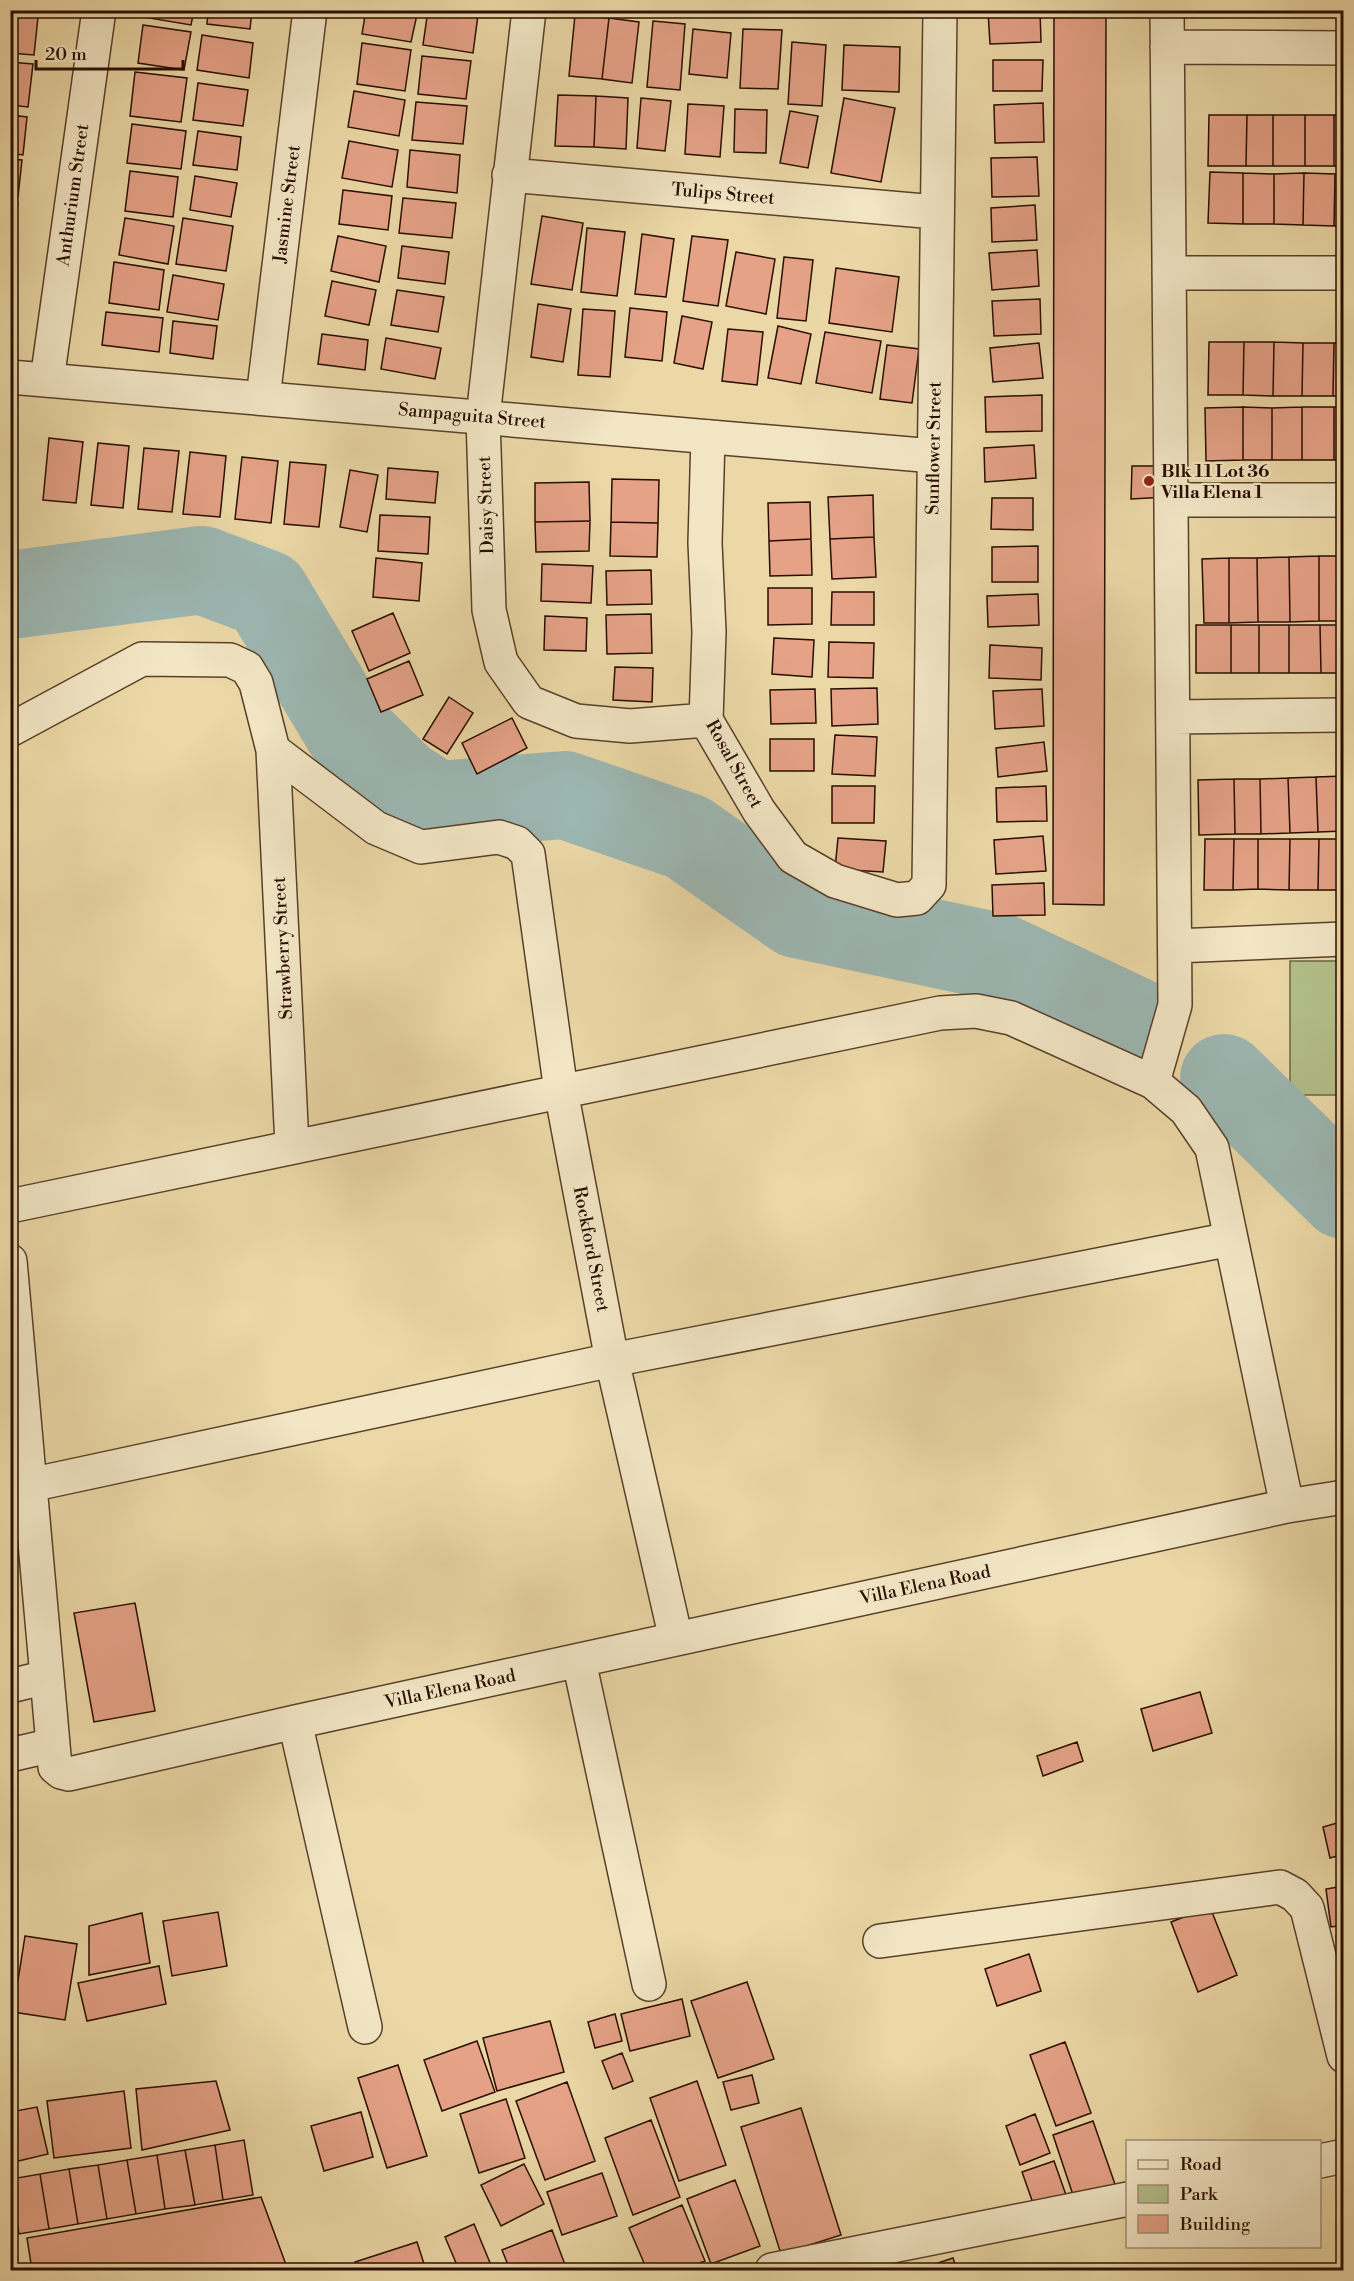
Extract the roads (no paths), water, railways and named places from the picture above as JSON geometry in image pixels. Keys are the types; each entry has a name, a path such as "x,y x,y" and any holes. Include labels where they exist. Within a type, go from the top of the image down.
{"street":[{"name":"Anthurium Street","path":"47,380 99,10"},
{"name":"Jasmine Street","path":"263,398 310,10"},
{"name":"Daisy Street","path":"529,10 483,417 489,610 501,663 529,702 576,721 630,726 706,720"},
{"name":"Sunflower Street","path":"929,885 940,10"},
{"path":"1157,1068 1175,1005 1167,10"},
{"path":"1167,47 1344,48"},
{"name":"Tulips Street","path":"509,175 936,212"},
{"path":"1169,273 1344,273"},
{"name":"Sampaguita Street","path":"10,377 934,456"},
{"name":"Rosal Street","path":"708,437 705,543 709,632 706,720 735,766 759,811 793,857 835,881 897,900 917,898 929,885"},
{"path":"1171,500 1344,500"},
{"name":"Strawberry Street","path":"10,730 142,659 230,660 247,668 256,683 273,750 292,1146"},
{"path":"1173,717 1344,715"},
{"name":"Rockford Street","path":"273,750 376,828 421,847 499,837 517,843 528,854 561,1091 612,1360 675,1640"},
{"path":"1175,946 1344,939"},
{"path":"10,1206 940,1013 976,1011 1011,1018 1157,1068 1212,1148 1287,1506"},
{"path":"30,1485 612,1360 1231,1239"},
{"name":"Villa Elena Road","path":"10,1261 55,1767 69,1774 295,1722 1287,1506 1344,1497"},
{"path":"579,1661 649,1984"},
{"path":"10,1686 47,1677"},
{"path":"295,1722 365,2027"},
{"path":"10,1755 53,1745"},
{"path":"880,1941 1280,1887 1295,1895 1307,1908 1344,2056"},
{"path":"1321,2161 1344,2156"},
{"path":"772,2271 1126,2199"}],"waterway":[{"path":"10,595 202,570 266,594 347,729 401,782 436,805 565,795 687,837 797,914 999,957 1133,1020"},
{"path":"1224,1078 1344,1195"}],"place":[{"name":"Blk 11 Lot 36 Villa Elena 1","path":"1149,481"}]}
